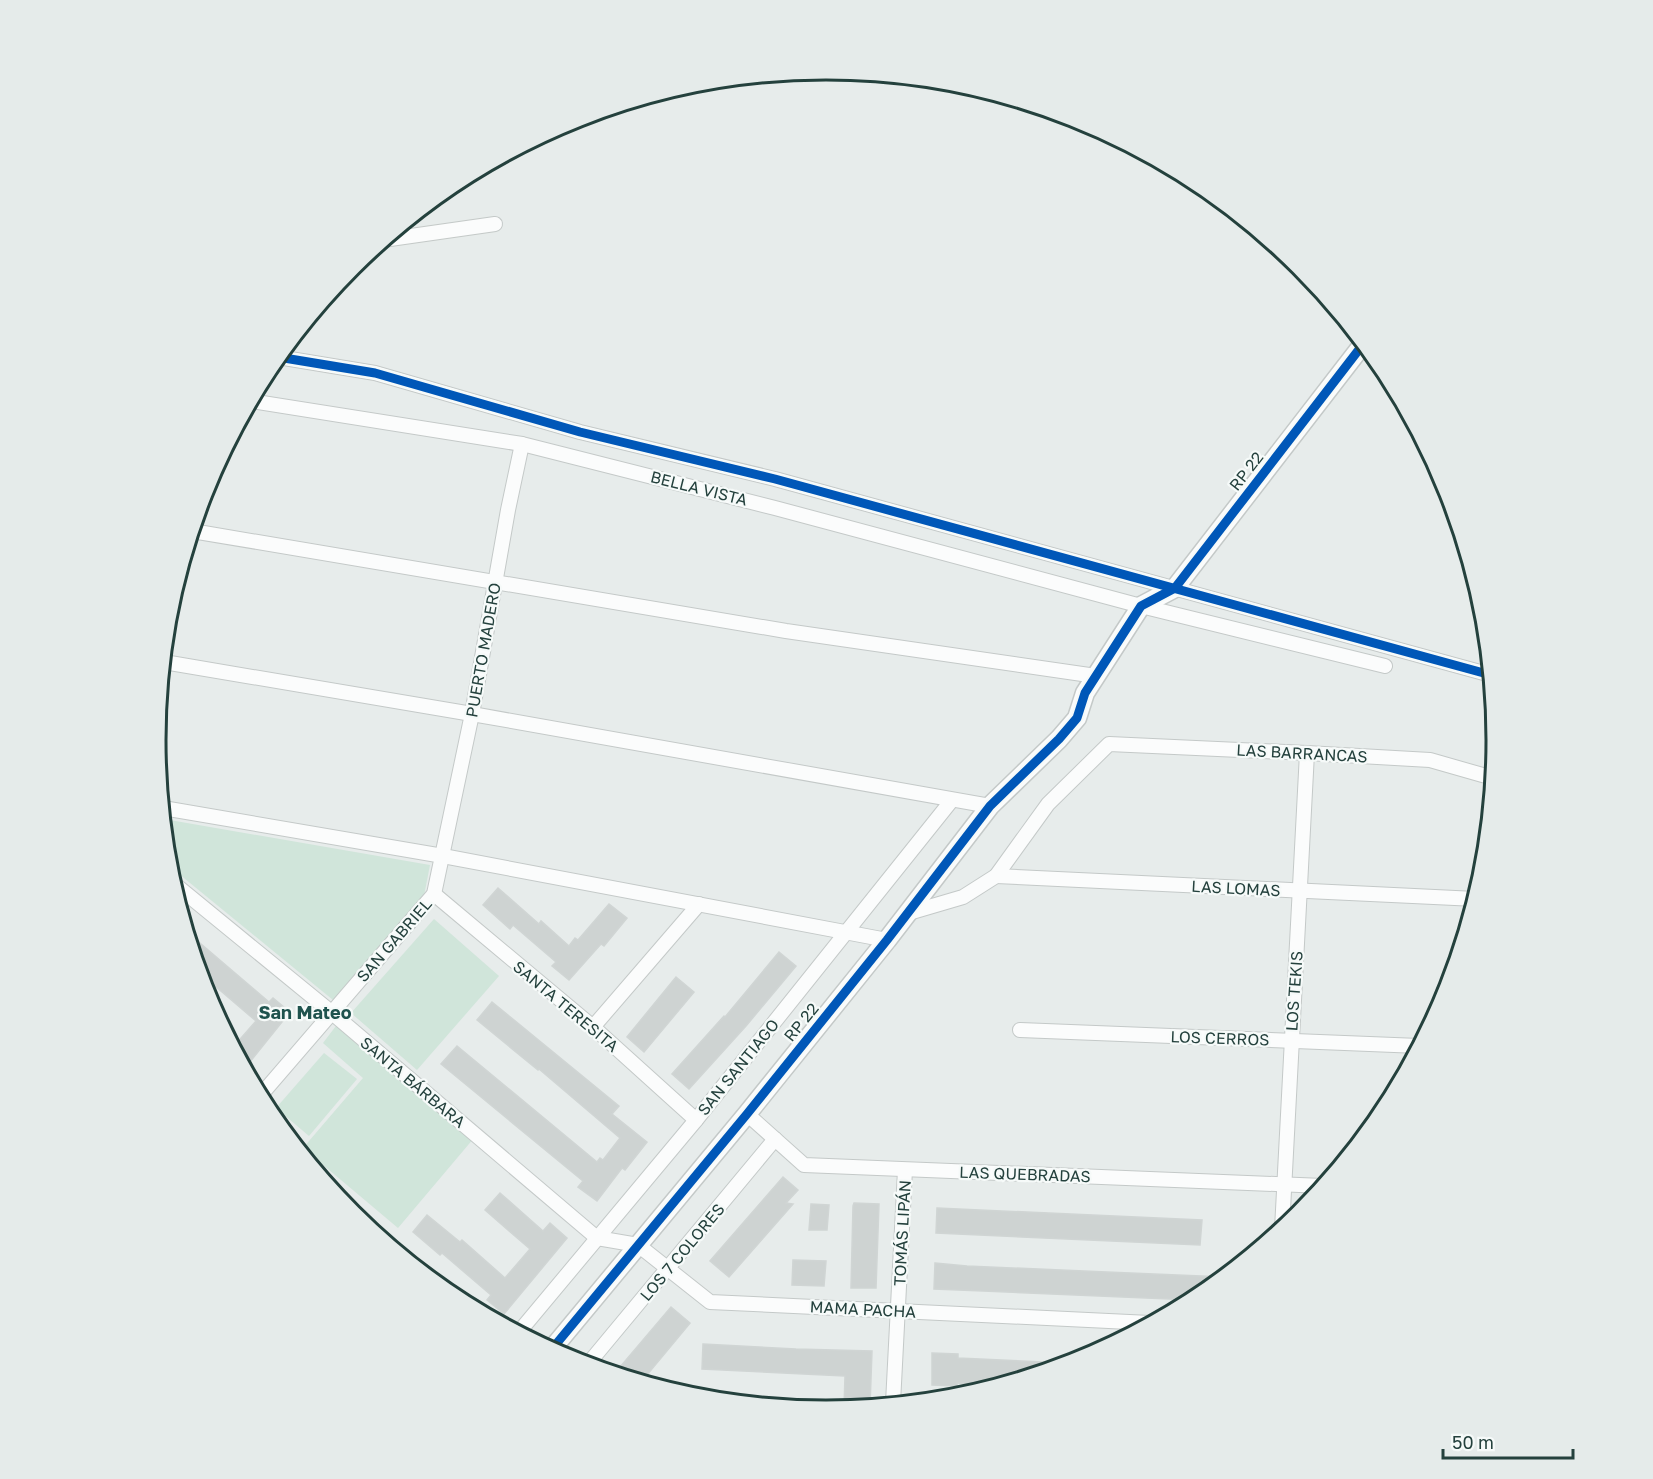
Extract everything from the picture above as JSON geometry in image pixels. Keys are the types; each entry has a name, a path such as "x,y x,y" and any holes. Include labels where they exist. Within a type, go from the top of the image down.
{"street":[{"path":"397,238 495,224"},
{"name":"RP 22","path":"1141,606 1174,588 1359,350"},
{"path":"288,359 375,373 580,432 775,479 1483,673"},
{"name":"BELLA VISTA","path":"259,402 522,444 775,507 1141,606 1385,666"},
{"name":"PUERTO MADERO","path":"434,894 472,714 494,583 522,444"},
{"path":"200,532 786,631 1095,676 1141,606"},
{"path":"171,663 990,806"},
{"name":"RP 22","path":"558,1342 887,940 990,806 1059,739 1077,718 1085,693 1095,676"},
{"name":"LAS BARRANCAS","path":"996,876 1048,804 1109,744 1430,760 1485,776"},
{"name":"LOS TEKIS","path":"1283,1216 1307,753"},
{"name":"SAN SANTIAGO","path":"524,1326 696,1120 952,800"},
{"path":"170,809 443,856 887,940"},
{"path":"912,912 963,897 996,876"},
{"name":"LAS LOMAS","path":"996,876 1467,898"},
{"name":"SANTA BÁRBARA","path":"185,892 331,1012 597,1238"},
{"name":"SAN GABRIEL","path":"267,1088 434,894"},
{"name":"SANTA TERESITA","path":"434,894 593,1027 696,1120"},
{"path":"593,1027 699,904"},
{"name":"LOS CERROS","path":"1020,1030 1410,1046"},
{"name":"LAS QUEBRADAS","path":"747,1113 804,1165 1313,1185"},
{"name":"LOS 7 COLORES","path":"594,1357 775,1139"},
{"name":"TOMÁS LIPÁN","path":"893,1396 905,1170"},
{"name":"MAMA PACHA","path":"597,1238 638,1245 710,1302 1135,1322"}],"green space":[{"path":"171,820 430,865 424,896 333,1000 181,875"},
{"path":"434,919 499,976 417,1070 351,1013"},
{"path":"339,1022 474,1138 398,1228 320,1162 306,1145 363,1078 323,1043"},
{"path":"324,1053 357,1079 309,1136 285,1115 278,1106"}],"building":[{"path":"498,888 539,924 541,921 569,946 575,938 578,940 609,904 627,918 604,946 601,944 569,980 552,966 556,962 513,925 510,929 483,905"},
{"path":"199,942 269,1002 273,998 290,1012 251,1061 240,1040 256,1021 215,985"},
{"path":"779,952 796,966 689,1089 672,1074 725,1017"},
{"path":"676,977 694,992 644,1052 627,1037"},
{"path":"492,1002 619,1106 612,1114 647,1142 625,1170 622,1168 597,1201 578,1187 583,1181 441,1064 457,1046 597,1162 600,1158 603,1160 620,1138 477,1020"},
{"path":"783,1177 798,1190 786,1203 793,1204 729,1277 710,1261"},
{"path":"500,1193 543,1231 550,1223 567,1238 504,1314 487,1300 491,1295 442,1253 440,1255 413,1232 427,1215 460,1242 462,1240 505,1278 530,1249 485,1210"},
{"path":"854,1203 879,1204 876,1288 851,1288"},
{"path":"811,1204 829,1205 827,1230 809,1230"},
{"path":"937,1208 1202,1220 1200,1245 936,1233"},
{"path":"793,1260 826,1261 824,1286 792,1285"},
{"path":"935,1263 1209,1276 1175,1299 934,1289"},
{"path":"671,1307 690,1323 647,1374 621,1366"},
{"path":"703,1344 872,1351 870,1398 844,1399 845,1376 702,1369"},
{"path":"932,1353 958,1354 958,1358 1044,1362 969,1384 957,1383 957,1386 932,1385"}],"cycle path":[{"path":"558,1342 747,1114 887,940 990,806 1059,739 1077,718 1085,693 1141,606 1175,588 1359,350"},
{"path":"288,359 375,373 580,432 775,479 1483,673"}],"district":[{"name":"San Mateo","path":"305,1012"}]}
